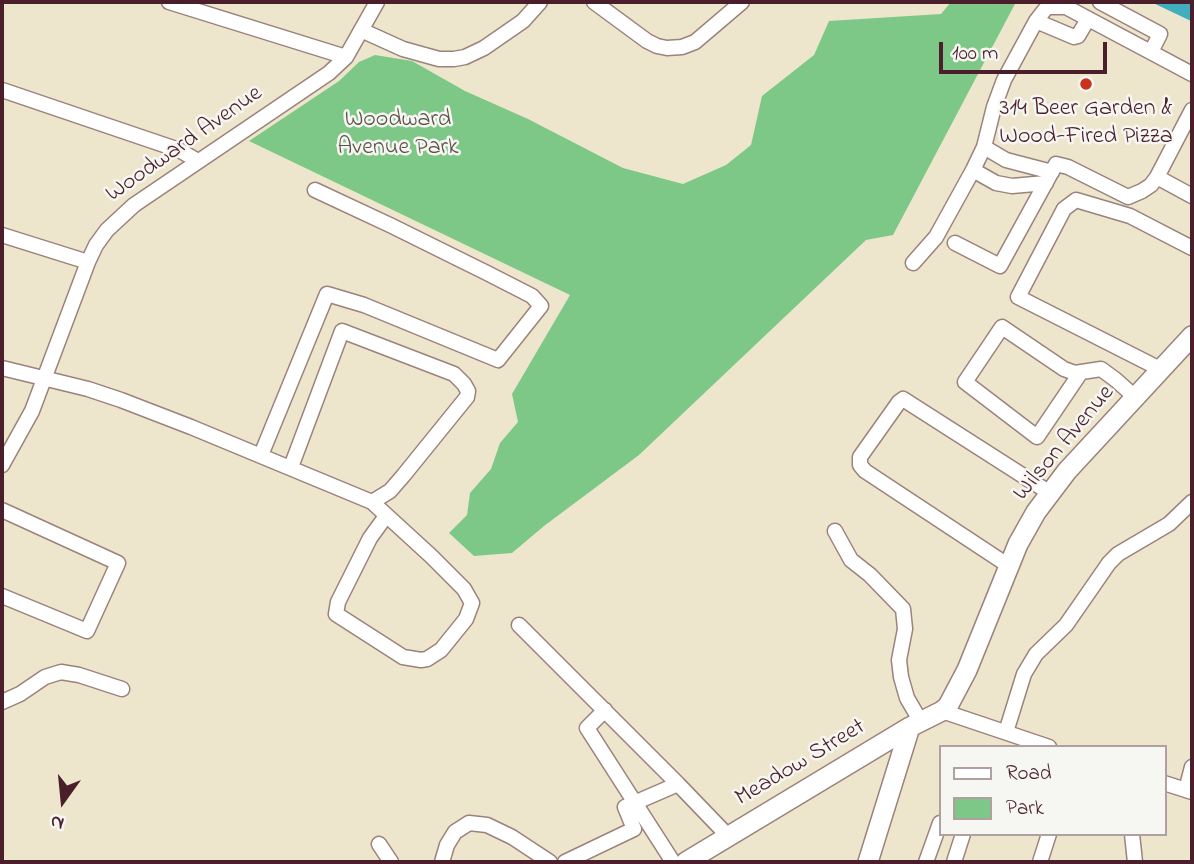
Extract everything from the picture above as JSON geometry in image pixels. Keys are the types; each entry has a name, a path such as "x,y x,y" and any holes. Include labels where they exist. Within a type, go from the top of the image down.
{"main road":[{"name":"Wilson Avenue","path":"942,711 948,706 962,682 1021,538 1050,493 1067,471 1191,340"},
{"name":"Meadow Street","path":"686,862 915,724 942,711"},
{"path":"868,862 915,724"}],"street":[{"path":"169,2 346,57"},
{"name":"Woodward Avenue","path":"2,466 32,411 88,262 96,245 116,220 134,205 329,73 346,57 377,2"},
{"path":"361,30 403,49 439,59 454,59 484,48 523,21 540,2"},
{"path":"594,2 647,41 657,47 667,48 682,47 695,42 742,2"},
{"path":"1100,2 1160,34 1151,52"},
{"path":"913,263 936,237 973,170 984,147 1004,80 1035,21 1047,7 1066,7 1192,74"},
{"path":"1035,21 1074,37 1078,36 1088,19"},
{"path":"1125,38 1134,20"},
{"path":"2,90 179,150 198,161"},
{"path":"955,243 1000,265 1056,163 1128,197 1142,191 1157,177 1192,110"},
{"path":"984,147 1006,160 1049,177"},
{"path":"973,170 996,183 1012,186 1049,177"},
{"path":"1157,177 1192,196"},
{"path":"261,455 327,294 364,305 498,359 541,306 532,296 488,273 314,190"},
{"path":"1162,370 1018,297 1064,209 1076,200 1130,216 1192,248"},
{"path":"2,235 88,262"},
{"path":"1081,372 1037,437 965,382 1002,327 1064,369 1075,373 1081,372 1101,369 1136,398"},
{"path":"291,467 342,331 454,374 468,391 467,397 390,491 372,502"},
{"path":"2,368 121,400 372,502 431,555 464,589 472,603 466,619 441,650 428,659 403,657 336,614 338,602 370,538 386,516"},
{"path":"1009,566 865,471 860,465 860,457 903,399 1050,493"},
{"path":"1006,732 1024,674 1037,654 1066,625 1109,563 1118,554 1169,524 1192,502"},
{"path":"2,510 118,563 87,631 2,596"},
{"path":"835,531 851,560 870,575 903,609 905,629 899,660 901,677 915,724"},
{"path":"519,625 729,837"},
{"path":"2,702 20,694 45,677 61,672 121,689"},
{"path":"605,710 587,728 673,862"},
{"path":"942,711 1043,745"},
{"path":"1166,784 1189,790 1192,766"},
{"path":"565,862 634,829 625,807 678,784"},
{"path":"442,862 447,845 455,832 469,824 487,825 512,837 550,862"},
{"path":"926,862 939,826"},
{"path":"954,862 962,836"},
{"path":"1040,862 1048,836"},
{"path":"1132,836 1135,862"},
{"path":"379,844 391,862"}],"green space":[{"name":"Woodward Avenue Park","path":"951,2 1016,2 893,235 866,240 639,455 512,553 474,556 449,533 467,515 470,493 491,469 500,443 518,422 512,394 570,295 249,141 339,81 359,62 375,55 412,61 465,91 528,119 623,168 683,184 726,165 751,145 762,96 814,55 829,21 941,14"}],"water":[{"path":"1151,2 1192,2 1192,23 1191,21"}],"place":[{"name":"314 Beer Garden & Wood-Fired Pizza","path":"1086,84"}]}
